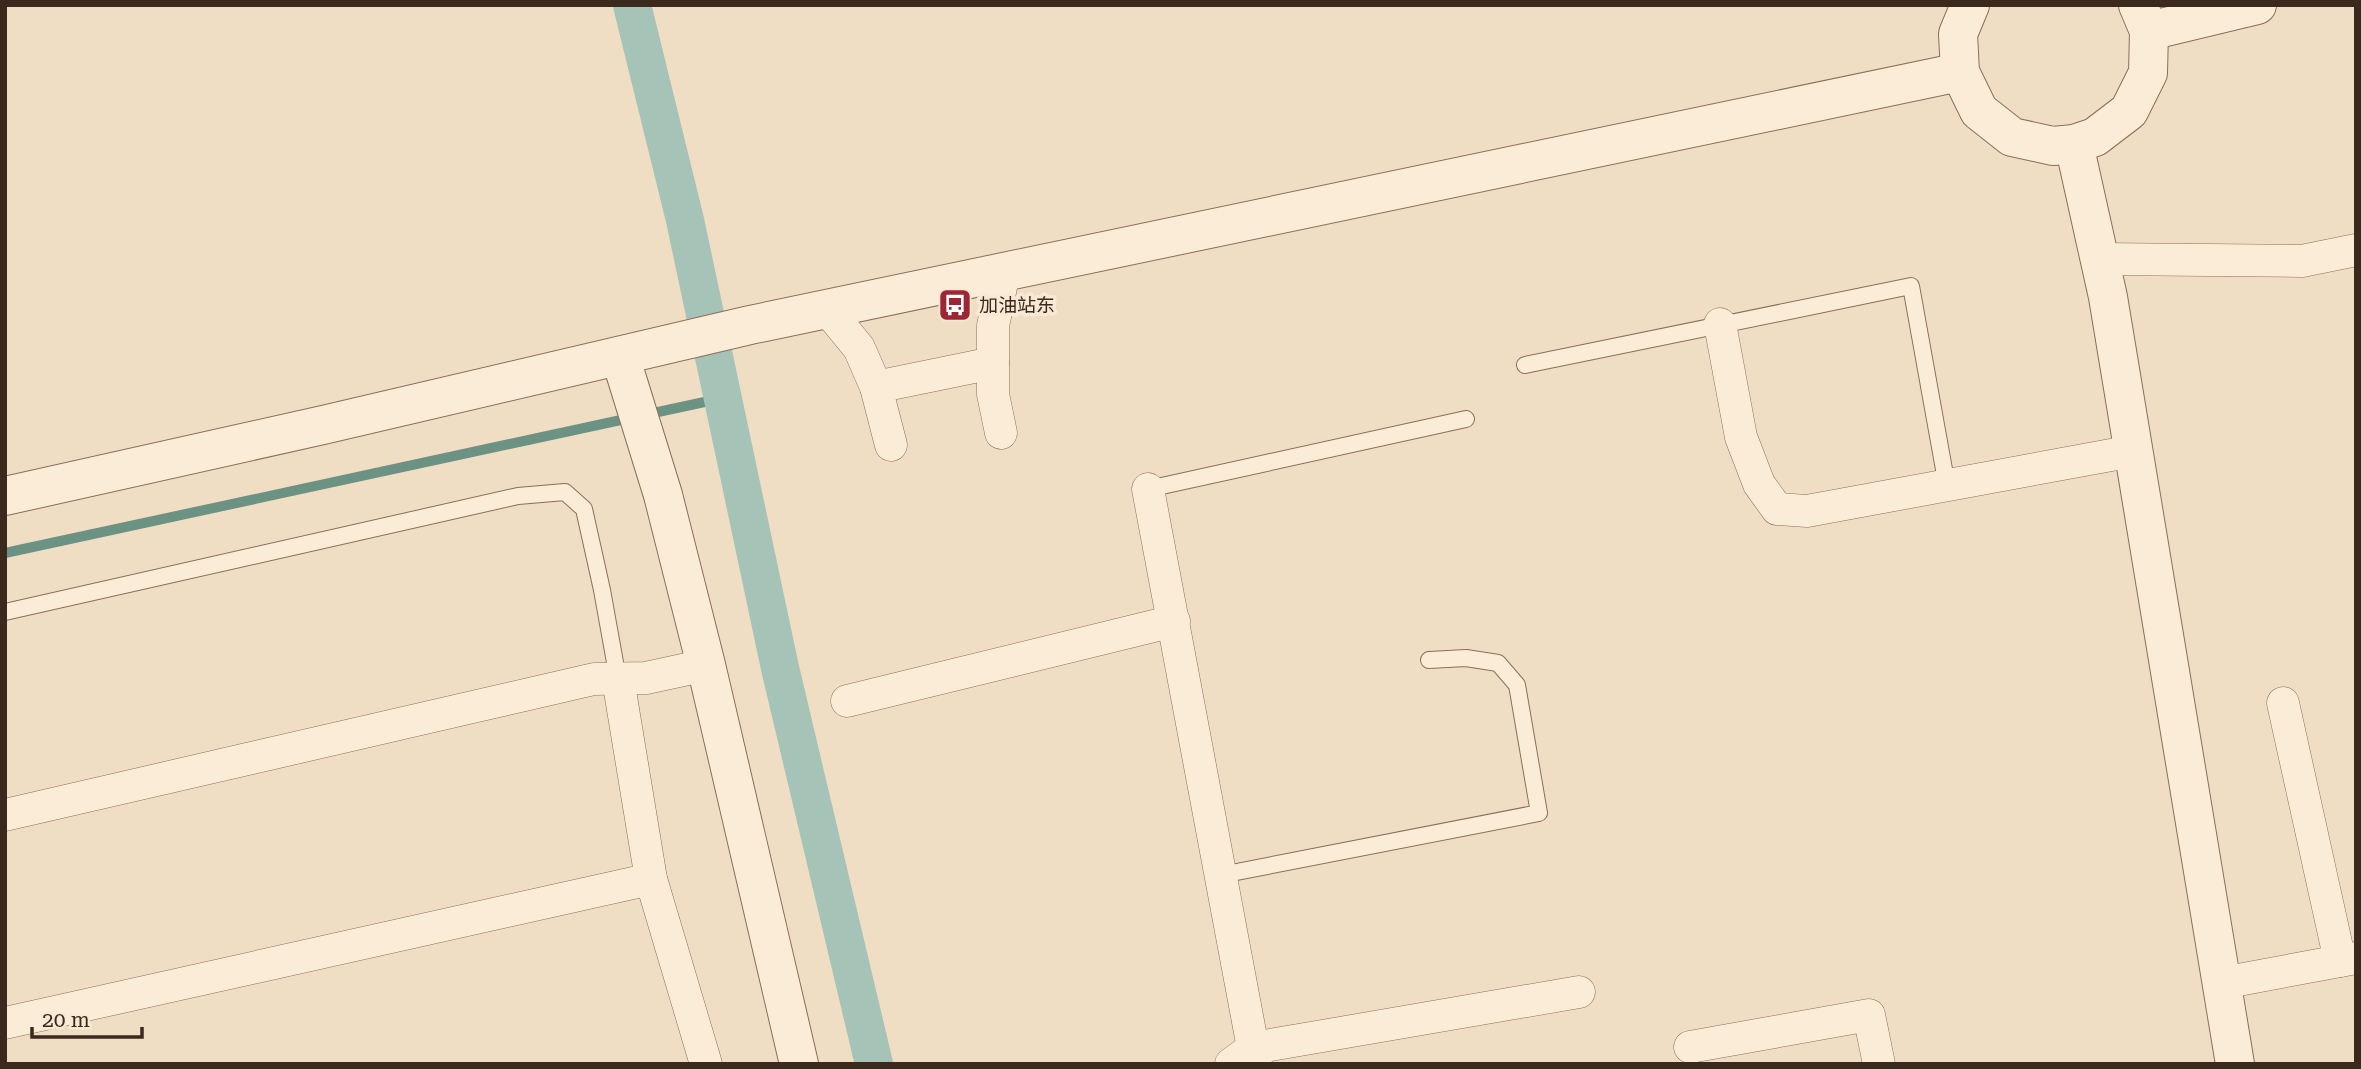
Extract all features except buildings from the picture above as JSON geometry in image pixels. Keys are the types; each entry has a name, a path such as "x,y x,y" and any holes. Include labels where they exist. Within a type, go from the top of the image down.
{"street":[{"path":"1969,5 1958,34 1960,72 1979,111 2012,137 2053,146 2074,144 2095,137 2129,111 2148,73 2143,18 2257,5"},
{"path":"5,496 750,325 1960,72"},
{"path":"2074,144 2100,259 2235,1064"},
{"path":"2100,259 2302,261 2356,250"},
{"path":"1001,433 993,394 993,326 1004,272"},
{"path":"827,309 859,348 876,387 891,445"},
{"path":"1720,324 1741,437 1759,484 1777,509 1807,511 2133,451"},
{"path":"620,356 663,495 706,665 799,1064"},
{"path":"876,387 993,363"},
{"path":"1148,489 1221,875 1247,1059 1579,992"},
{"path":"847,701 1174,621"},
{"path":"5,815 594,679 646,678 706,665"},
{"path":"618,679 651,879 705,1064"},
{"path":"2222,983 2348,959 2283,703"},
{"path":"5,1023 651,879"},
{"path":"1690,1047 1869,1015 1879,1064"}],"lane":[{"path":"1525,365 1911,286 1947,485"},
{"path":"1148,489 1466,418"},
{"path":"5,612 517,496 565,492 584,509 618,679"},
{"path":"1221,875 1539,813 1517,685 1498,663 1466,658 1429,660"}],"waterway":[{"path":"632,5 685,220 780,668 874,1064"},
{"path":"5,553 723,398"}],"place":[{"name":"加油站东","path":"955,305"}]}
